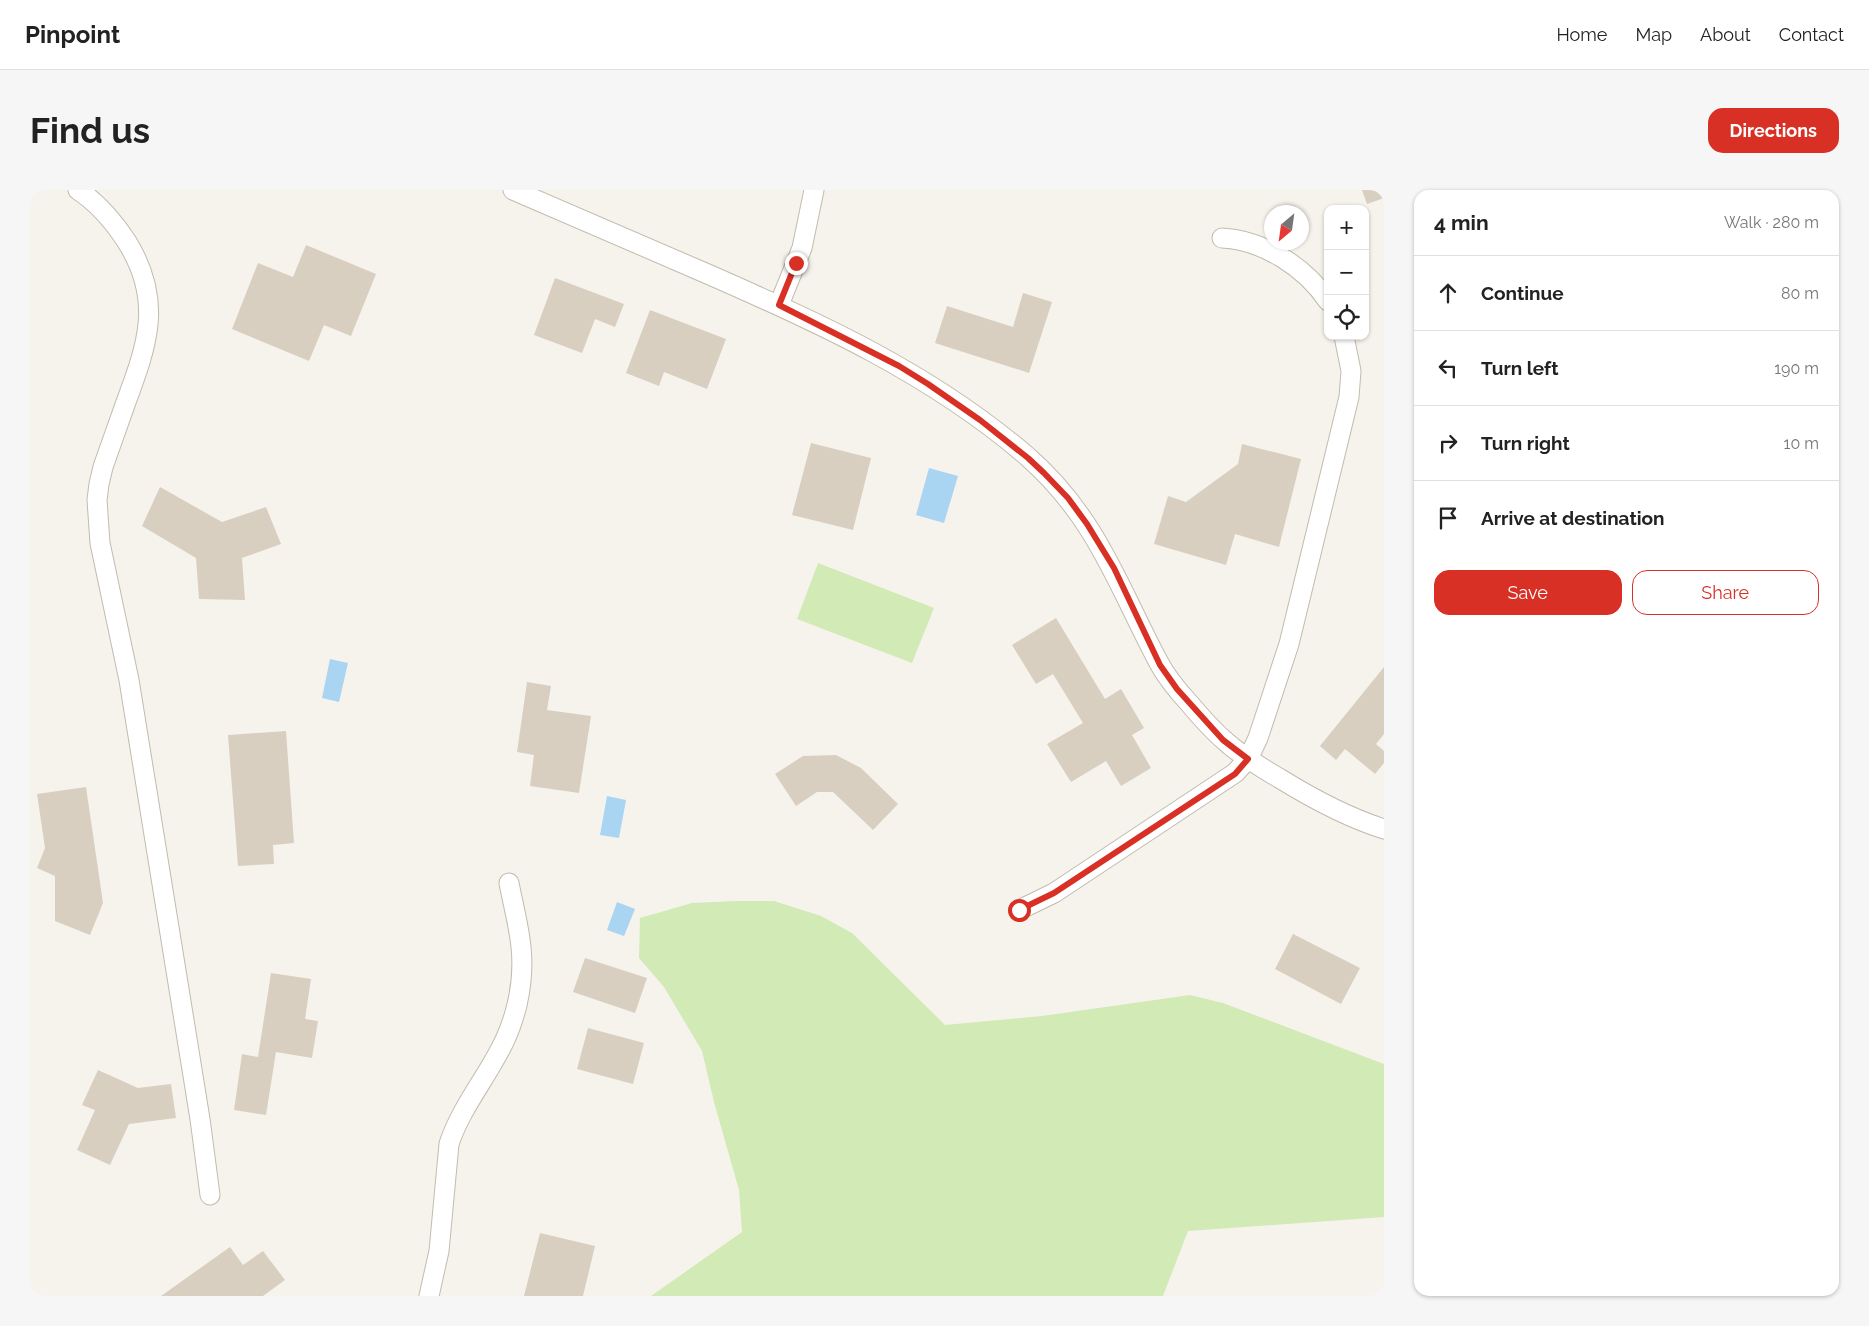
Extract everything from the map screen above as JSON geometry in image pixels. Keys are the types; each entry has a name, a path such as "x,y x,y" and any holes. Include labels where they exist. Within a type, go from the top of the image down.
{"street":[{"path":"78,190 102,209 118,228 138,262 147,285 149,311 145,349 103,467 99,484 97,516 100,543 129,680 200,1119 210,1195"},
{"path":"513,190 779,305 899,366 928,384 992,430 1028,458 1068,498 1087,524 1114,568 1160,665 1177,689 1223,740 1248,759 1324,805 1358,821 1384,830"},
{"path":"779,305 802,248 814,190"},
{"path":"1222,238 1249,242 1270,251 1300,272 1324,296"},
{"path":"1019,910 1054,893 1235,774 1248,759 1264,724 1289,644 1349,397 1351,372 1345,340"},
{"path":"429,1296 434,1283 440,1251 449,1144 452,1134 471,1098 508,1034 521,986 521,946 510,884"}],"green space":[{"path":"818,563 934,608 912,663 797,619"},
{"path":"774,901 821,916 852,933 945,1025 1042,1016 1190,995 1223,1003 1384,1064 1384,1217 1188,1231 1163,1296 651,1296 742,1232 739,1190 714,1102 702,1051 664,987 639,958 640,918 692,903"}],"water":[{"path":"929,468 958,476 944,523 916,515"},
{"path":"330,659 348,663 339,702 322,698"},
{"path":"607,796 626,800 619,838 600,835"},
{"path":"617,902 635,909 624,936 607,930"}],"building":[{"path":"1362,190 1384,190 1384,198 1367,204"},
{"path":"306,245 376,274 351,336 324,325 309,361 232,329 258,263 293,277"},
{"path":"555,278 624,304 615,327 595,319 582,353 534,335"},
{"path":"1023,293 1052,302 1029,373 935,343 947,306 1013,327"},
{"path":"650,310 726,339 707,389 664,372 659,386 626,373"},
{"path":"811,443 871,458 853,530 792,515"},
{"path":"1242,444 1301,459 1279,547 1235,534 1226,565 1154,544 1168,496 1186,502 1238,464"},
{"path":"160,487 222,522 266,507 281,544 242,558 245,600 199,599 196,558 142,526"},
{"path":"1056,618 1105,699 1121,689 1144,728 1132,735 1151,768 1121,786 1106,761 1071,782 1047,744 1083,723 1053,674 1036,684 1012,645"},
{"path":"1384,667 1384,734 1376,744 1384,751 1384,763 1375,774 1345,749 1336,760 1320,746"},
{"path":"527,682 551,686 547,710 591,716 579,793 530,786 534,755 517,752"},
{"path":"286,731 294,843 273,845 274,864 238,866 228,735"},
{"path":"836,755 861,768 898,804 873,830 833,792 817,792 796,806 775,774 803,756"},
{"path":"86,787 103,903 90,935 55,921 55,876 37,868 45,848 37,794"},
{"path":"1293,934 1360,968 1341,1004 1275,969"},
{"path":"585,958 647,978 635,1013 573,992"},
{"path":"271,973 311,979 305,1019 318,1021 312,1058 276,1052 266,1115 234,1110 242,1054 258,1057"},
{"path":"588,1028 644,1043 633,1084 577,1069"},
{"path":"98,1070 138,1088 171,1084 176,1118 129,1124 110,1165 77,1150 95,1110 82,1105"},
{"path":"540,1233 595,1246 583,1296 524,1296"},
{"path":"230,1247 243,1265 263,1251 285,1280 263,1296 161,1296"}],"route":[{"path":"796,263 779,305 870,350 942,392 1028,458 1058,487 1087,524 1114,568 1160,665 1198,714 1223,740 1248,759 1235,774 1054,893 1019,910"}]}
